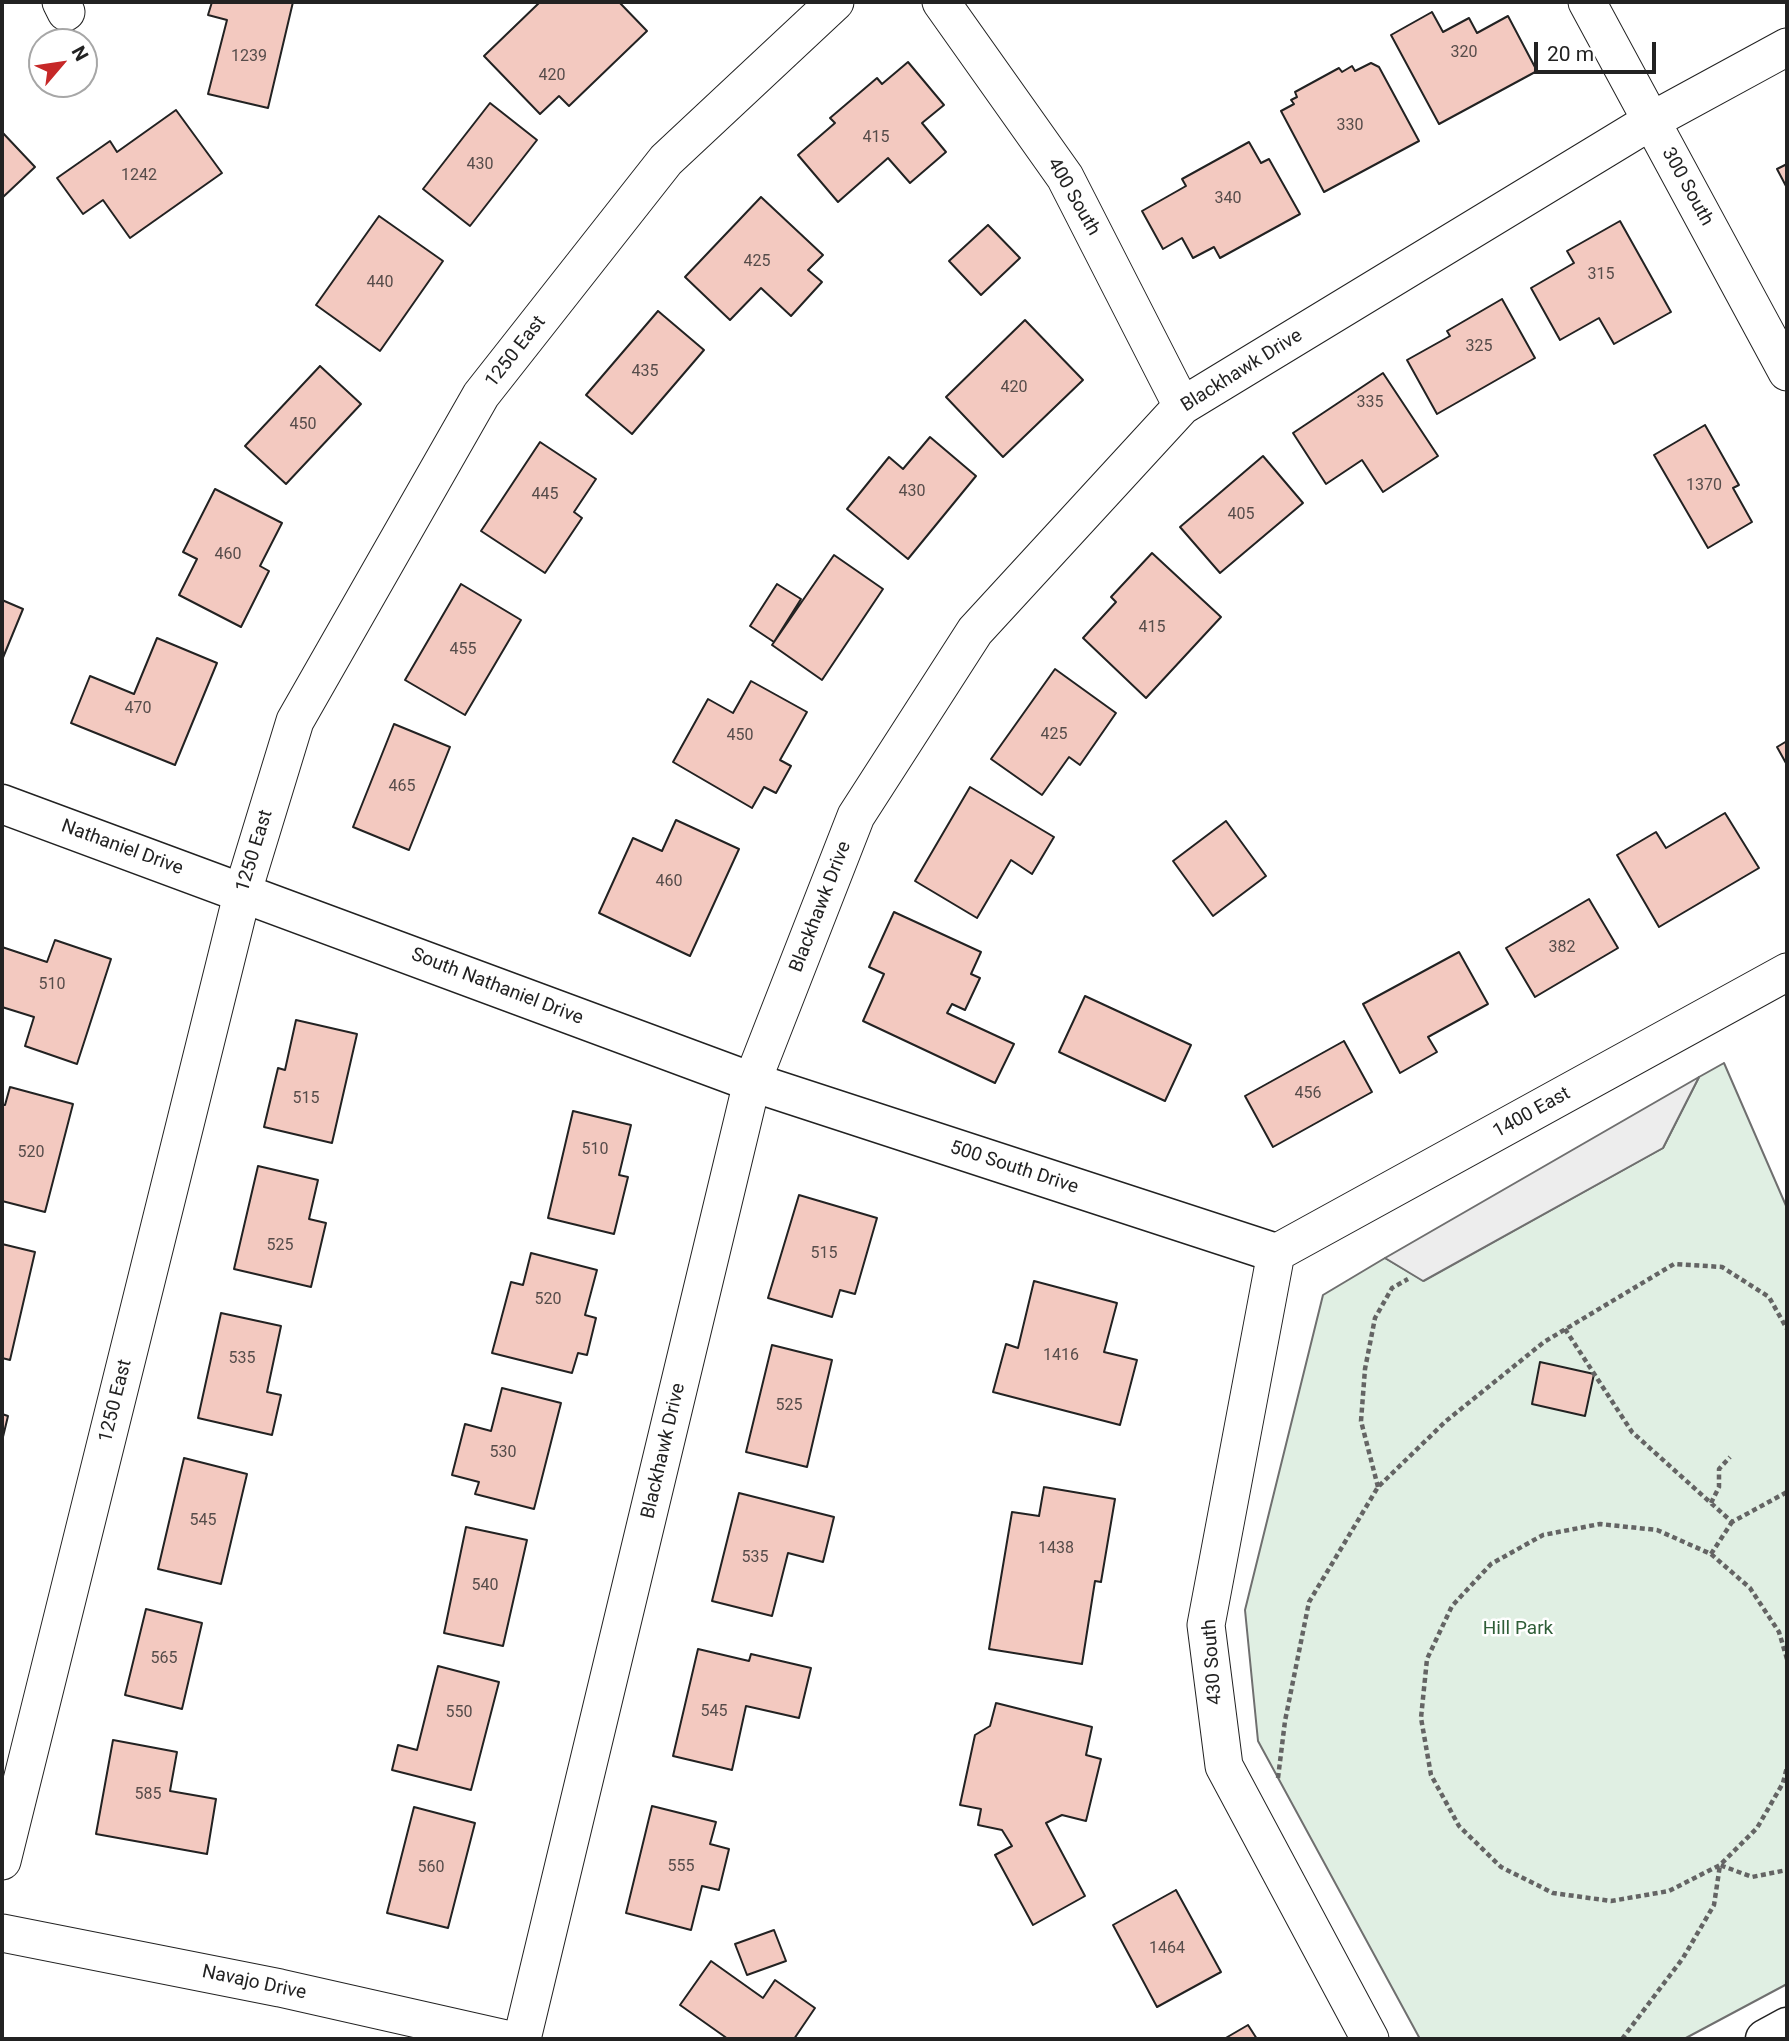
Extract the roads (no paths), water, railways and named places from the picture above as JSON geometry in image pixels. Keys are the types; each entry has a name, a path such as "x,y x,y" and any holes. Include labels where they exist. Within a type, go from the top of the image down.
{"street":[{"name":"1250 East","path":"2,1861 243,891 295,721 481,395 666,160 835,2"},
{"name":"400 South","path":"941,2 1065,177 1182,406"},
{"name":"300 South","path":"1587,2 1787,372"},
{"name":"Blackhawk Drive","path":"522,2039 752,1082 856,816 975,631 1182,406 1651,121 1787,47"},
{"name":"Nathaniel Drive","path":"2,804 243,891"},
{"name":"South Nathaniel Drive","path":"243,891 752,1082"},
{"name":"1400 East","path":"1276,1253 1787,972"},
{"name":"500 South Drive","path":"752,1082 1276,1253"},
{"name":"430 South","path":"1276,1253 1206,1625 1224,1766 1370,2039"},
{"name":"Navajo Drive","path":"2,1933 280,1988 506,2039"},
{"path":"1765,2039 1787,2027"}],"park label":[{"name":"Hill Park","path":"1518,1629"}]}
